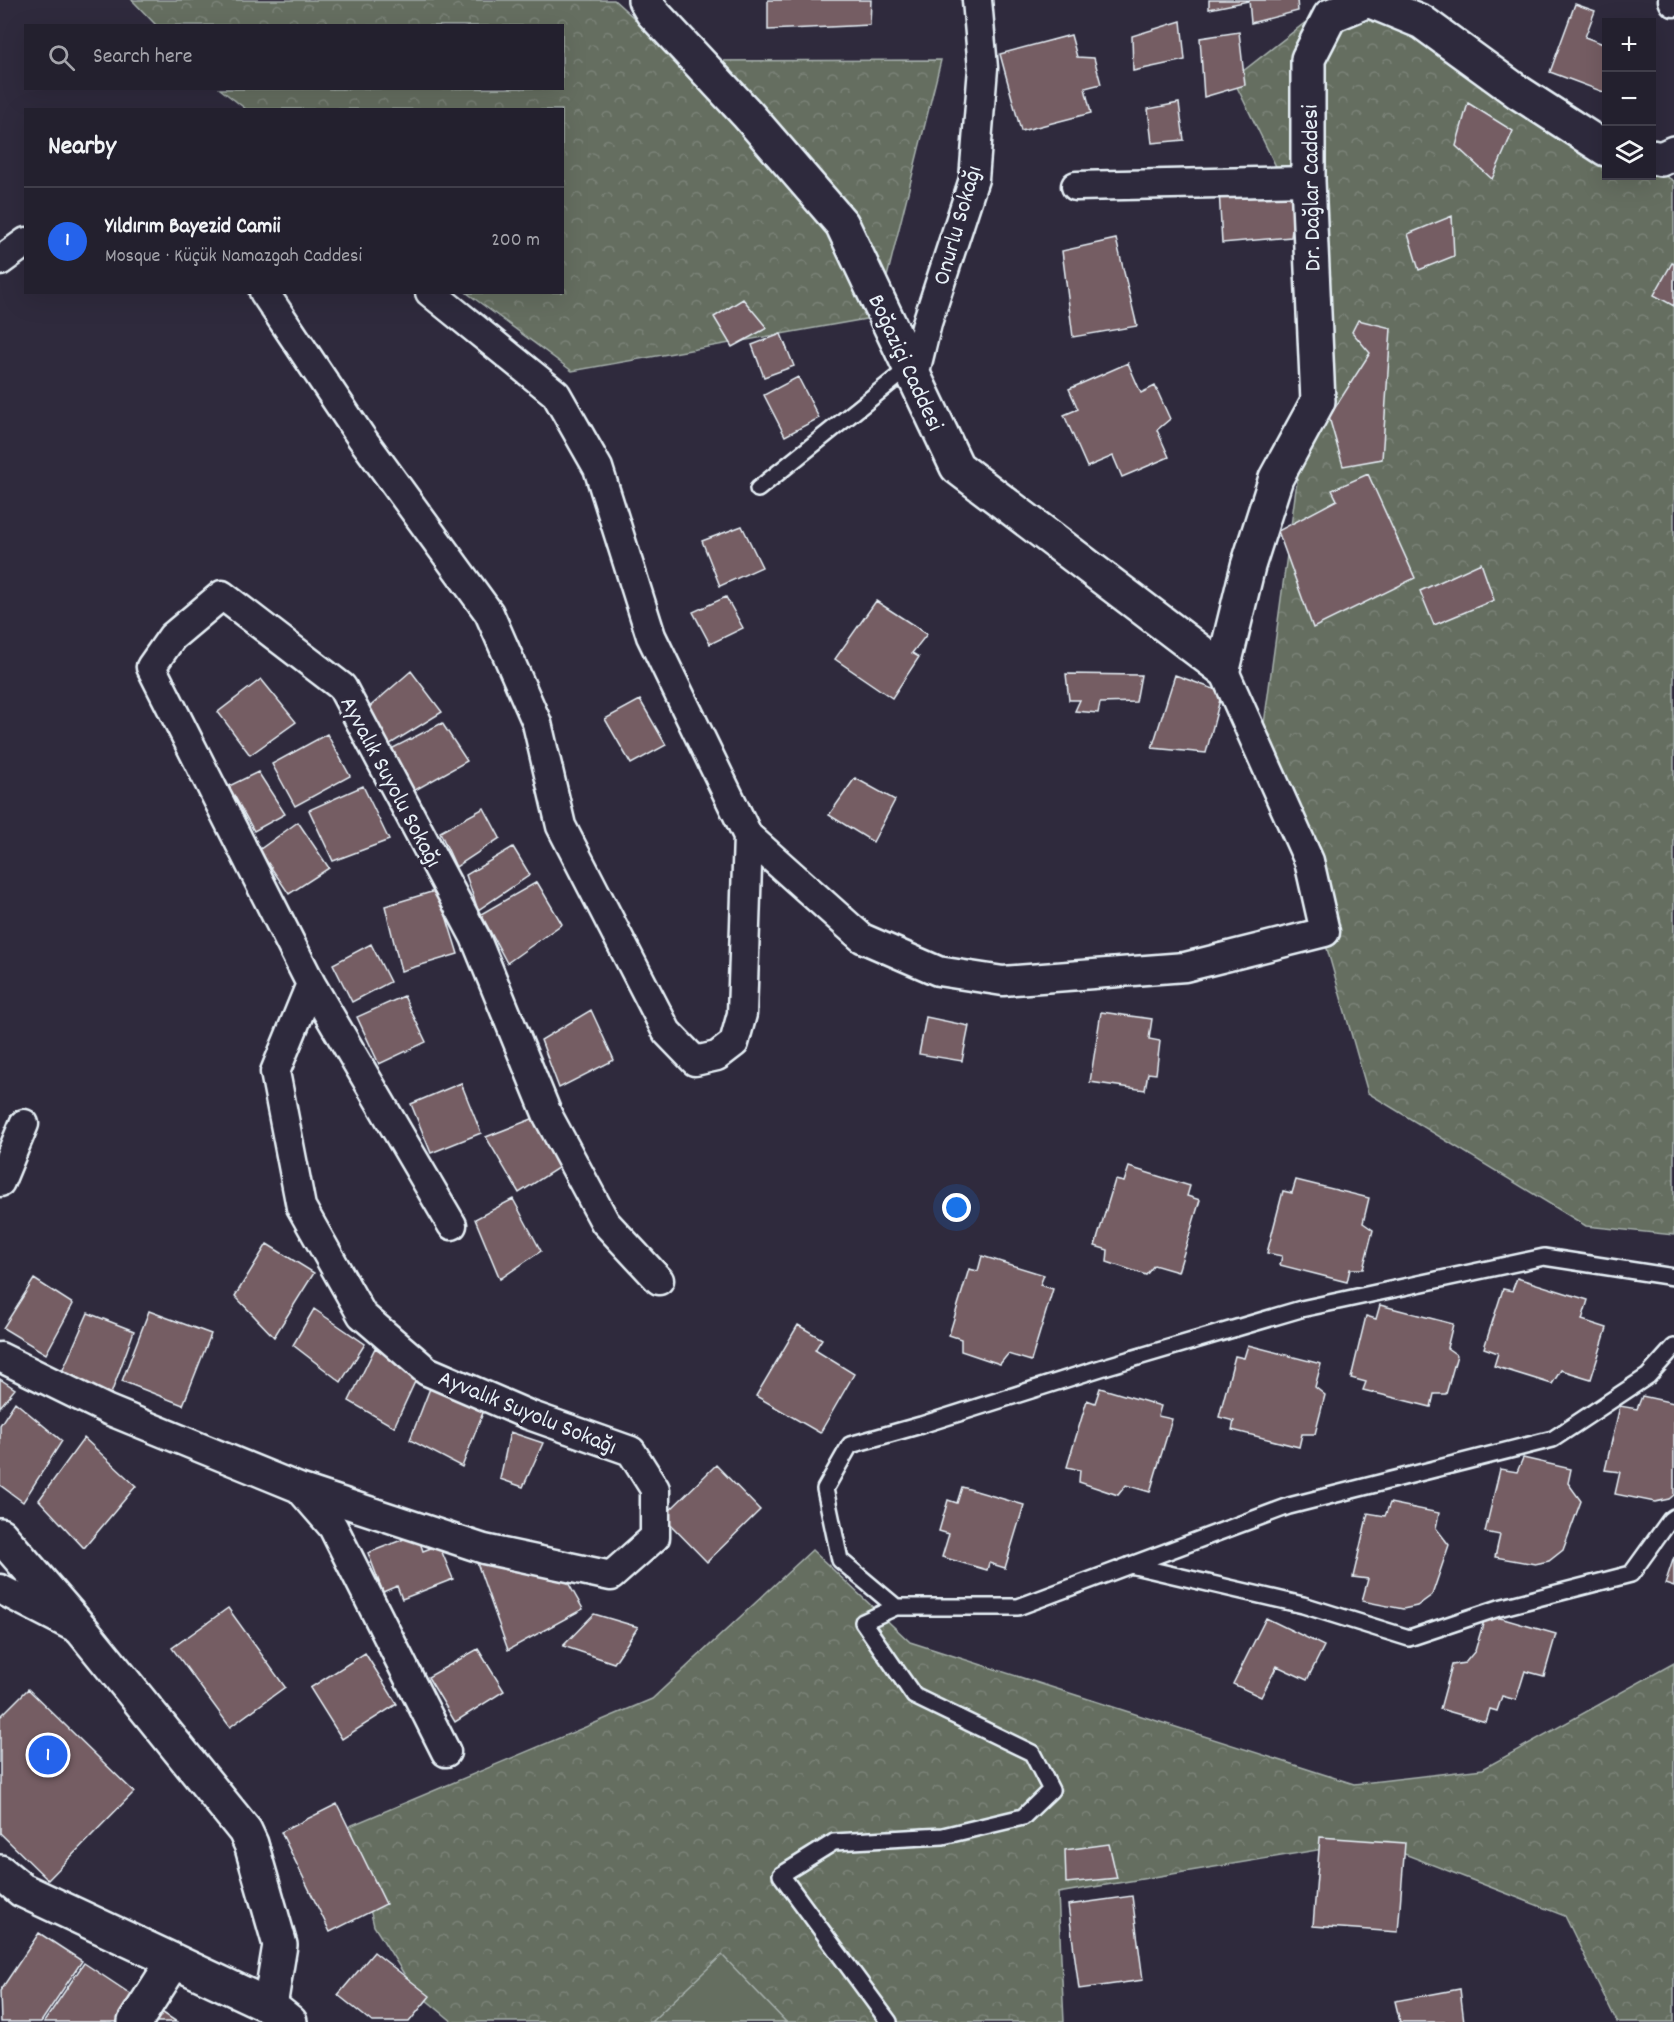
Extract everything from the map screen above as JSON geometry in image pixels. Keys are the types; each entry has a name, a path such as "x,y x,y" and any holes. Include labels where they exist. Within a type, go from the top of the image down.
{"street":[{"name":"Boğaziçi Caddesi","path":"645,0 652,12 748,115 842,224 957,466 1223,669"},
{"name":"Onurlu Sokağı","path":"912,372 974,179 983,68 977,0"},
{"name":"Dr. Dağlar Caddesi","path":"1223,669 1248,566 1276,478 1318,401 1308,180 1308,59 1330,16 1368,0 1422,22 1518,92 1602,146"},
{"path":"1656,158 1661,159 1674,153"},
{"path":"1076,186 1308,180"},
{"path":"0,261 24,243"},
{"path":"0,275 24,267"},
{"path":"265,294 361,437 489,613 537,723 561,826 667,1032 695,1060 717,1056 734,1043 742,1014 748,836"},
{"path":"432,294 556,394 598,468 651,636 748,836 862,938 938,971 1003,981 1185,967 1325,932 1309,861 1223,669"},
{"name":"Ayvalık Suyolu Sokağı","path":"453,1225 311,984 151,667 172,637 222,595 342,687 475,937 548,1116 605,1222 659,1280"},
{"name":"Ayvalık Suyolu Sokağı","path":"0,1357 108,1410 299,1488 484,1549 611,1576 655,1538 655,1489 631,1451 529,1415 427,1371 362,1315 302,1208 275,1072 311,984"},
{"path":"0,1182 24,1124"},
{"name":"Ayvalık Suyolu Sokağı","path":"299,1488 333,1527 446,1752"},
{"path":"0,1535 83,1632 245,1831 251,1844 280,1945 280,2014 174,1961 22,1890 0,1872"},
{"path":"0,1589 83,1632"},
{"path":"135,2022 174,1961"}],"lane":[{"path":"758,489 912,372"},
{"path":"896,1608 840,1560 825,1489 850,1445 1301,1309 1544,1257 1674,1277"},
{"path":"889,2022 781,1875 834,1842 943,1836 1023,1817 1051,1790 1032,1753 914,1696 863,1622 896,1608 1018,1607 1289,1506 1553,1439 1648,1376 1674,1347"},
{"path":"1130,1565 1303,1605 1409,1638 1499,1608 1631,1574 1674,1517"}],"green space":[{"path":"132,0 614,0 682,61 941,60 877,317 572,371 468,294 564,294 564,108 245,108 221,90 564,90 564,24 155,24"},
{"path":"1334,0 1368,0 1602,139 1602,180 1656,180 1656,170 1674,181 1674,1235 1586,1226 1368,1093 1326,945 1262,739 1326,268 1233,79"},
{"path":"812,1550 910,1642 1354,1784 1483,1769 1674,1663 1674,2022 1617,2022 1565,1916 1371,1841 1058,1893 1064,2022 453,2022 414,1990 374,1926 350,1826 652,1699"},
{"path":"722,1955 786,2022 651,2022"}],"building":[{"path":"768,0 871,0 870,25 768,30"},
{"path":"1209,0 1249,0 1249,1 1209,9"},
{"path":"1249,0 1297,0 1298,11 1251,23"},
{"path":"1575,4 1595,11 1585,37 1602,43 1602,92 1550,72"},
{"path":"1181,21 1185,60 1133,71 1132,36"},
{"path":"1239,32 1245,85 1204,97 1200,38"},
{"path":"1071,35 1077,57 1094,58 1101,84 1085,88 1091,113 1021,131 1000,54"},
{"path":"1179,103 1184,140 1152,143 1148,109"},
{"path":"1468,103 1513,131 1492,179 1456,146"},
{"path":"1298,188 1291,237 1222,243 1219,189"},
{"path":"1452,216 1454,256 1419,270 1408,234"},
{"path":"1116,239 1137,326 1073,337 1062,251"},
{"path":"1672,263 1674,264 1674,306 1654,295"},
{"path":"743,299 767,328 732,347 714,317"},
{"path":"1358,320 1391,328 1382,459 1343,466 1329,417 1370,353 1352,332"},
{"path":"781,334 794,366 764,377 752,345"},
{"path":"1128,363 1141,393 1155,386 1170,419 1157,430 1169,457 1122,477 1113,456 1087,467 1064,415 1078,409 1069,389"},
{"path":"798,377 819,418 785,436 764,395"},
{"path":"1368,474 1415,578 1313,628 1278,531 1337,500 1332,490"},
{"path":"742,526 762,567 720,586 702,541"},
{"path":"1481,563 1494,600 1434,625 1420,591"},
{"path":"726,597 743,628 710,644 693,612"},
{"path":"876,601 927,634 912,653 919,657 892,698 835,659"},
{"path":"411,671 442,712 387,746 365,711"},
{"path":"1066,674 1141,675 1136,702 1100,703 1098,713 1075,711 1080,700 1069,700"},
{"path":"1175,675 1222,692 1206,753 1152,748"},
{"path":"261,679 296,722 250,755 218,712"},
{"path":"640,700 666,745 631,764 605,719"},
{"path":"442,723 467,761 410,793 389,750"},
{"path":"327,734 350,776 295,806 272,764"},
{"path":"258,772 285,814 254,831 229,786"},
{"path":"855,778 895,800 873,842 829,815"},
{"path":"363,786 389,840 333,861 309,810"},
{"path":"484,808 500,838 456,867 440,832"},
{"path":"298,822 329,868 289,894 259,850"},
{"path":"513,847 530,875 478,910 466,875"},
{"path":"537,882 562,924 507,963 481,914"},
{"path":"438,890 458,954 401,971 385,906"},
{"path":"371,944 390,982 352,1002 333,964"},
{"path":"404,996 426,1042 379,1064 357,1017"},
{"path":"591,1010 614,1060 559,1088 541,1040"},
{"path":"1101,1012 1152,1019 1149,1039 1160,1041 1156,1074 1148,1073 1145,1090 1090,1082"},
{"path":"926,1017 969,1026 962,1061 919,1054"},
{"path":"461,1083 481,1133 431,1153 411,1104"},
{"path":"537,1117 561,1166 519,1193 486,1137"},
{"path":"1129,1167 1190,1186 1187,1196 1200,1200 1178,1272 1154,1265 1146,1275 1107,1262 1108,1250 1095,1246 1115,1180 1124,1182"},
{"path":"1296,1180 1369,1198 1363,1223 1373,1230 1363,1269 1350,1269 1347,1282 1280,1265 1282,1256 1267,1253 1283,1191 1292,1193"},
{"path":"513,1199 541,1251 500,1279 475,1219"},
{"path":"267,1244 314,1273 274,1337 235,1296"},
{"path":"982,1256 1044,1275 1040,1285 1053,1289 1031,1361 1008,1354 1000,1364 961,1351 961,1339 949,1335 969,1269 978,1271"},
{"path":"1517,1278 1588,1300 1582,1320 1607,1328 1591,1379 1561,1370 1552,1384 1494,1366 1498,1353 1484,1348 1503,1289 1512,1291"},
{"path":"34,1279 73,1304 46,1354 3,1328"},
{"path":"1380,1305 1453,1324 1447,1348 1457,1355 1446,1394 1434,1394 1431,1407 1363,1390 1366,1382 1351,1378 1366,1316 1376,1319"},
{"path":"314,1309 365,1344 341,1382 293,1345"},
{"path":"149,1311 211,1334 183,1405 122,1381"},
{"path":"88,1313 134,1331 111,1394 61,1374"},
{"path":"798,1325 822,1339 815,1350 854,1374 820,1433 756,1396"},
{"path":"1248,1345 1321,1364 1315,1387 1325,1395 1315,1434 1302,1434 1299,1447 1232,1430 1234,1421 1219,1417 1235,1356 1244,1358"},
{"path":"375,1348 419,1373 394,1427 349,1401"},
{"path":"0,1379 15,1389 0,1407"},
{"path":"432,1383 484,1410 462,1467 410,1440"},
{"path":"1100,1388 1161,1406 1158,1416 1172,1419 1150,1492 1126,1485 1118,1495 1079,1482 1080,1470 1067,1467 1087,1400 1095,1403"},
{"path":"1642,1396 1674,1403 1674,1495 1669,1499 1655,1502 1615,1494 1620,1472 1605,1470 1620,1406 1637,1409"},
{"path":"15,1402 62,1441 23,1502 0,1485 0,1425"},
{"path":"510,1432 543,1443 523,1487 500,1479"},
{"path":"84,1438 136,1486 84,1548 39,1500"},
{"path":"1523,1458 1571,1469 1568,1483 1581,1501 1563,1550 1549,1561 1535,1564 1495,1557 1500,1535 1485,1532 1500,1469 1517,1472"},
{"path":"716,1465 760,1510 707,1562 663,1517"},
{"path":"962,1487 1024,1505 1005,1568 989,1563 987,1570 942,1557 949,1534 939,1531 948,1500 957,1503"},
{"path":"1390,1503 1439,1513 1436,1528 1449,1545 1432,1595 1417,1606 1403,1609 1362,1601 1368,1579 1353,1577 1368,1513 1385,1516"},
{"path":"417,1534 423,1551 439,1545 453,1579 402,1599 397,1586 383,1592 368,1553"},
{"path":"1674,1557 1674,1587 1665,1584"},
{"path":"476,1560 563,1574 583,1609 508,1650"},
{"path":"228,1608 285,1687 230,1727 172,1648"},
{"path":"594,1614 638,1627 614,1663 563,1646"},
{"path":"1486,1614 1556,1634 1544,1676 1525,1671 1516,1700 1502,1696 1497,1711 1490,1709 1486,1722 1440,1709 1452,1665 1465,1663 1475,1651"},
{"path":"1266,1618 1324,1646 1307,1680 1277,1666 1261,1697 1233,1684"},
{"path":"478,1649 504,1691 455,1722 428,1677"},
{"path":"365,1653 397,1704 342,1739 310,1688"},
{"path":"28,1689 134,1792 48,1880 0,1833 0,1717"},
{"path":"337,1804 386,1904 330,1932 281,1832"},
{"path":"1320,1837 1405,1843 1398,1932 1313,1926"},
{"path":"1109,1844 1117,1878 1066,1883 1065,1850"},
{"path":"1132,1896 1143,1980 1079,1989 1068,1905"},
{"path":"39,1933 82,1961 41,2022 1,2022 0,1991"},
{"path":"374,1952 430,1996 409,2022 372,2022 338,1995"},
{"path":"84,1963 135,1997 118,2022 44,2022"},
{"path":"1460,1989 1464,2022 1400,2022 1395,2001"},
{"path":"160,2011 177,2022 153,2022"}],"place":[{"name":"Yıldırım Bayezid Camii","path":"48,1755"}]}
